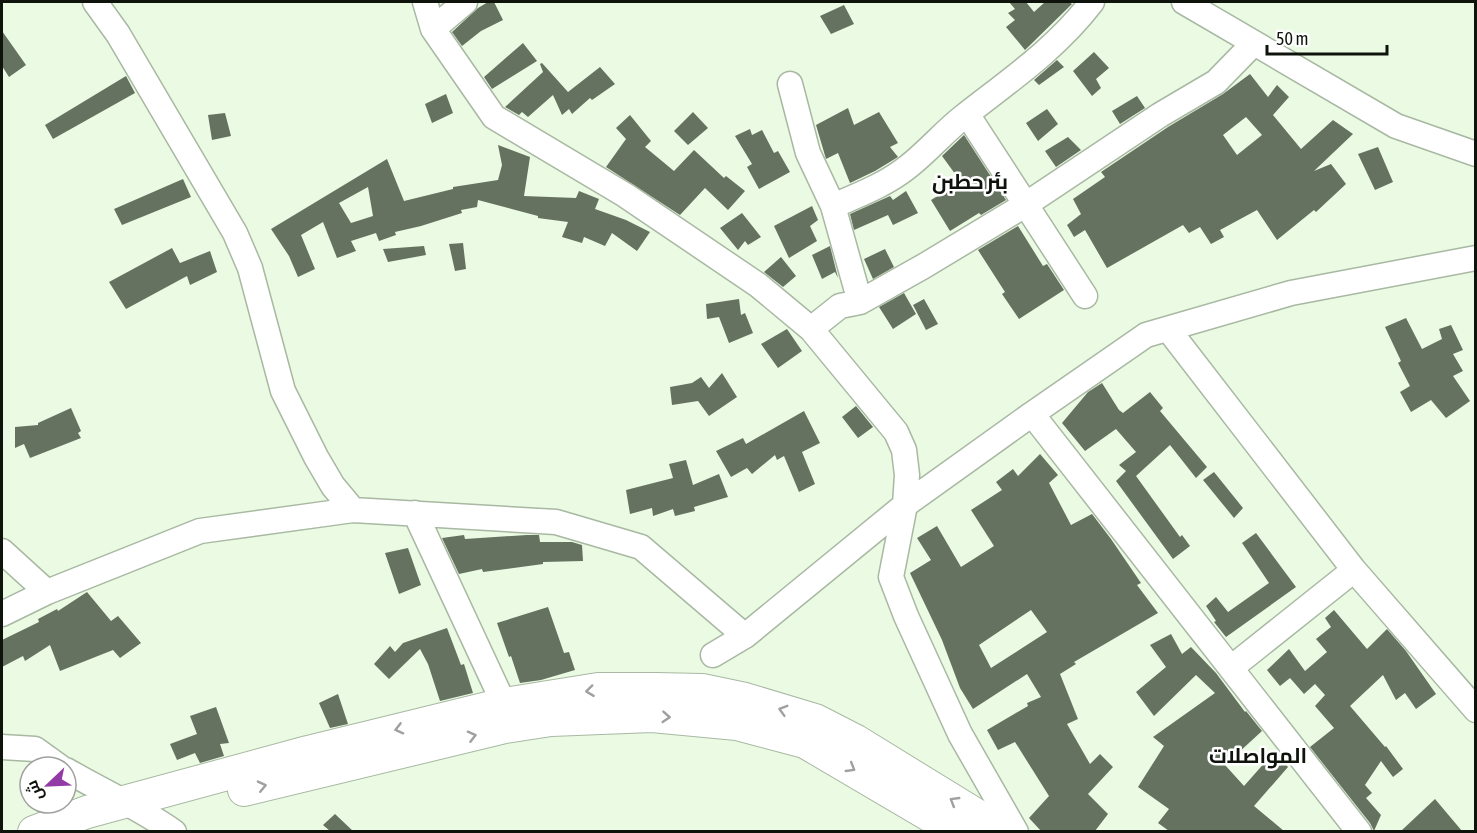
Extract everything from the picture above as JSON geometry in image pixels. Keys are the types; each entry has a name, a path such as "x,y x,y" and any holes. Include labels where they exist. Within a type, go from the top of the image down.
{"main road":[{"path":"84,831 134,807 308,752 504,704 598,689 702,690 782,709 825,725 856,741 1004,831"},
{"path":"34,831 87,812 134,807 331,771 505,728 551,720 652,716 737,724 805,742 958,831"}],"street":[{"path":"95,2 118,34 235,233 250,268 283,391 333,486 353,510"},
{"path":"425,2 433,29 494,117 625,195 758,285 811,329 896,432 904,450 907,476 905,505 891,577 906,616 960,734 1016,831"},
{"path":"433,29 465,2"},
{"path":"833,206 870,190 908,168 967,114 1047,52 1092,2"},
{"path":"1184,2 1396,126 1476,154"},
{"path":"811,329 840,306 860,302 1024,205 1160,115 1216,82 1254,43"},
{"path":"789,84 808,153 833,206 860,302"},
{"path":"967,114 1084,296"},
{"path":"713,655 745,636 905,505 1146,335 1291,293 1476,258"},
{"path":"1168,329 1354,570 1476,710"},
{"path":"1032,414 1359,831"},
{"path":"2,614 47,592 200,531 353,510 556,522 641,547 745,636"},
{"path":"415,513 504,704"},
{"path":"2,551 47,592"},
{"path":"1231,668 1354,570"},
{"path":"2,747 35,749 43,755"},
{"path":"78,777 174,831"}],"building":[{"path":"488,2 494,2 503,20 481,31 462,46 452,32"},
{"path":"1009,2 1026,2 1034,12 1045,2 1072,4 1025,50 1006,27 1015,20 1008,13 1015,9"},
{"path":"844,5 854,24 831,34 820,16"},
{"path":"2,31 26,65 9,77 2,66"},
{"path":"523,43 537,61 492,89 484,77"},
{"path":"1094,52 1109,68 1096,79 1101,88 1092,96 1073,71"},
{"path":"1057,60 1064,67 1039,85 1034,80"},
{"path":"542,63 568,92 600,67 615,84 592,100 590,98 572,114 569,109 562,115 553,95 528,117 522,112 519,115 505,107 543,72 540,64"},
{"path":"1250,74 1268,97 1277,85 1289,97 1273,115 1301,149 1333,120 1353,134 1314,171 1331,164 1346,184 1316,212 1314,210 1277,240 1257,210 1220,230 1224,237 1211,244 1200,227 1189,233 1183,225 1107,268 1085,230 1074,237 1067,225 1081,214 1073,199 1105,177 1101,172 1168,127 1223,94","holes":["1246,117 1262,135 1237,155 1223,135"]},
{"path":"126,76 135,93 53,139 45,125"},
{"path":"446,94 453,113 432,123 425,104"},
{"path":"1137,96 1145,108 1120,124 1112,111"},
{"path":"848,108 854,125 879,112 898,143 890,147 898,157 850,183 838,153 826,159 816,125"},
{"path":"1047,109 1058,124 1038,141 1026,123"},
{"path":"693,112 708,128 688,145 674,131"},
{"path":"225,113 231,136 212,140 208,115"},
{"path":"630,115 651,141 645,147 674,171 694,150 724,178 726,176 745,191 728,210 705,188 680,215 606,167 626,139 616,128"},
{"path":"750,129 752,135 762,130 774,153 778,151 790,172 759,189 747,167 752,164 735,136"},
{"path":"964,135 1006,200 950,231 931,200 961,182 942,156"},
{"path":"1068,137 1081,150 1056,167 1045,151"},
{"path":"498,145 530,157 524,196 576,198 579,191 599,199 595,209 626,220 650,232 637,251 612,233 605,246 584,237 582,243 562,237 568,222 538,218 538,216 478,200 477,207 461,210 462,213 421,226 395,232 396,235 379,241 376,233 351,241 356,251 337,258 323,222 301,235 315,269 298,277 289,256 271,229 387,159 404,201 453,189 453,187 498,180 502,165","holes":["368,187 373,216 351,223 339,203"]},
{"path":"1378,147 1393,182 1375,190 1358,154"},
{"path":"183,179 191,197 122,225 114,209"},
{"path":"906,191 918,213 893,225 888,215 854,230 850,214 890,196 893,200"},
{"path":"812,206 818,220 810,226 817,241 789,258 774,226"},
{"path":"742,213 761,237 748,245 745,241 738,250 720,228"},
{"path":"1018,226 1043,266 1047,264 1064,290 1019,319 1002,294 1005,292 978,250"},
{"path":"463,243 466,269 455,271 449,244"},
{"path":"424,246 426,255 388,262 383,249"},
{"path":"830,246 838,278 835,272 822,279 812,255"},
{"path":"172,248 180,263 210,251 217,272 190,285 187,276 126,309 109,282"},
{"path":"885,249 894,267 873,279 864,259"},
{"path":"781,257 796,276 783,287 764,272"},
{"path":"904,293 916,314 893,329 879,307"},
{"path":"739,299 741,315 745,313 753,333 729,343 719,317 707,319 706,304"},
{"path":"924,299 938,324 926,330 913,305"},
{"path":"1406,318 1422,349 1442,339 1439,329 1451,325 1463,350 1453,354 1463,371 1453,376 1470,401 1446,418 1431,400 1411,412 1400,392 1410,386 1398,363 1401,361 1385,327"},
{"path":"787,329 802,351 778,368 761,344"},
{"path":"722,373 737,397 709,416 698,401 672,405 670,387 692,383 701,377 709,388"},
{"path":"1102,383 1123,413 1150,392 1163,408 1160,411 1207,467 1196,478 1170,445 1136,476 1180,537 1182,535 1190,546 1173,559 1116,481 1126,471 1119,465 1136,452 1116,429 1085,451 1062,423 1088,392"},
{"path":"856,406 873,427 858,438 842,417"},
{"path":"71,408 81,431 78,433 81,438 30,458 24,444 15,448 15,427 38,425"},
{"path":"804,411 820,443 802,452 815,484 799,492 784,456 777,460 775,455 752,474 747,468 731,477 716,451 743,438 746,444"},
{"path":"1040,454 1058,475 1049,483 1071,525 1092,514 1141,583 1137,585 1158,613 1074,662 1076,664 1060,674 1078,719 1067,724 1090,764 1100,754 1113,767 1088,794 1108,814 1095,831 1041,831 1029,818 1049,796 1015,742 998,750 987,730 1028,706 1027,703 1041,697 1027,674 973,709 960,688 942,640 910,573 931,560 917,538 937,526 961,567 994,546 971,510 1002,490 996,482 1013,469 1018,476","holes":["1031,610 1047,632 991,668 979,645"]},
{"path":"686,460 693,485 719,474 728,497 694,507 695,511 675,516 673,509 653,516 652,508 630,514 626,490 673,478 669,464"},
{"path":"1214,472 1243,508 1234,518 1203,480"},
{"path":"1256,533 1296,587 1226,637 1214,622 1216,621 1206,606 1216,597 1228,612 1269,583 1242,543"},
{"path":"464,535 465,539 539,535 540,542 572,542 582,545 583,561 543,562 543,564 483,572 482,569 459,574 442,538"},
{"path":"408,548 421,585 399,594 385,553"},
{"path":"87,592 111,621 118,616 141,643 120,658 113,650 60,671 50,645 25,661 23,656 2,667 2,640 39,622 38,619 57,609 58,611"},
{"path":"548,607 564,653 569,652 575,670 541,680 520,683 497,623"},
{"path":"1334,610 1367,649 1387,629 1406,651 1436,694 1416,709 1405,693 1396,700 1383,675 1350,706 1403,769 1393,777 1381,761 1365,785 1372,793 1366,798 1381,815 1374,831 1310,747 1334,728 1315,706 1325,695 1315,684 1304,694 1290,678 1280,686 1267,670 1289,649 1305,671 1327,652 1316,639 1331,627 1325,618"},
{"path":"447,628 461,665 464,664 473,693 440,701 428,664 420,649 389,679 374,664 390,646 395,652 403,643"},
{"path":"1171,634 1182,654 1191,647 1216,673 1262,731 1225,765 1244,786 1275,751 1288,767 1254,806 1284,831 1169,831 1158,823 1169,809 1138,787 1164,746 1153,737 1215,693 1196,675 1154,716 1136,692 1166,667 1150,645"},
{"path":"338,694 348,724 330,728 319,703"},
{"path":"216,707 229,743 220,744 224,756 200,763 195,753 177,760 170,744 197,734 190,716"},
{"path":"1435,799 1462,831 1401,831"},
{"path":"335,814 353,831 330,831 323,825"}],"district":[{"name":"بئر حطبن","path":"970,182"},
{"name":"المواصلات","path":"1258,756"}]}
